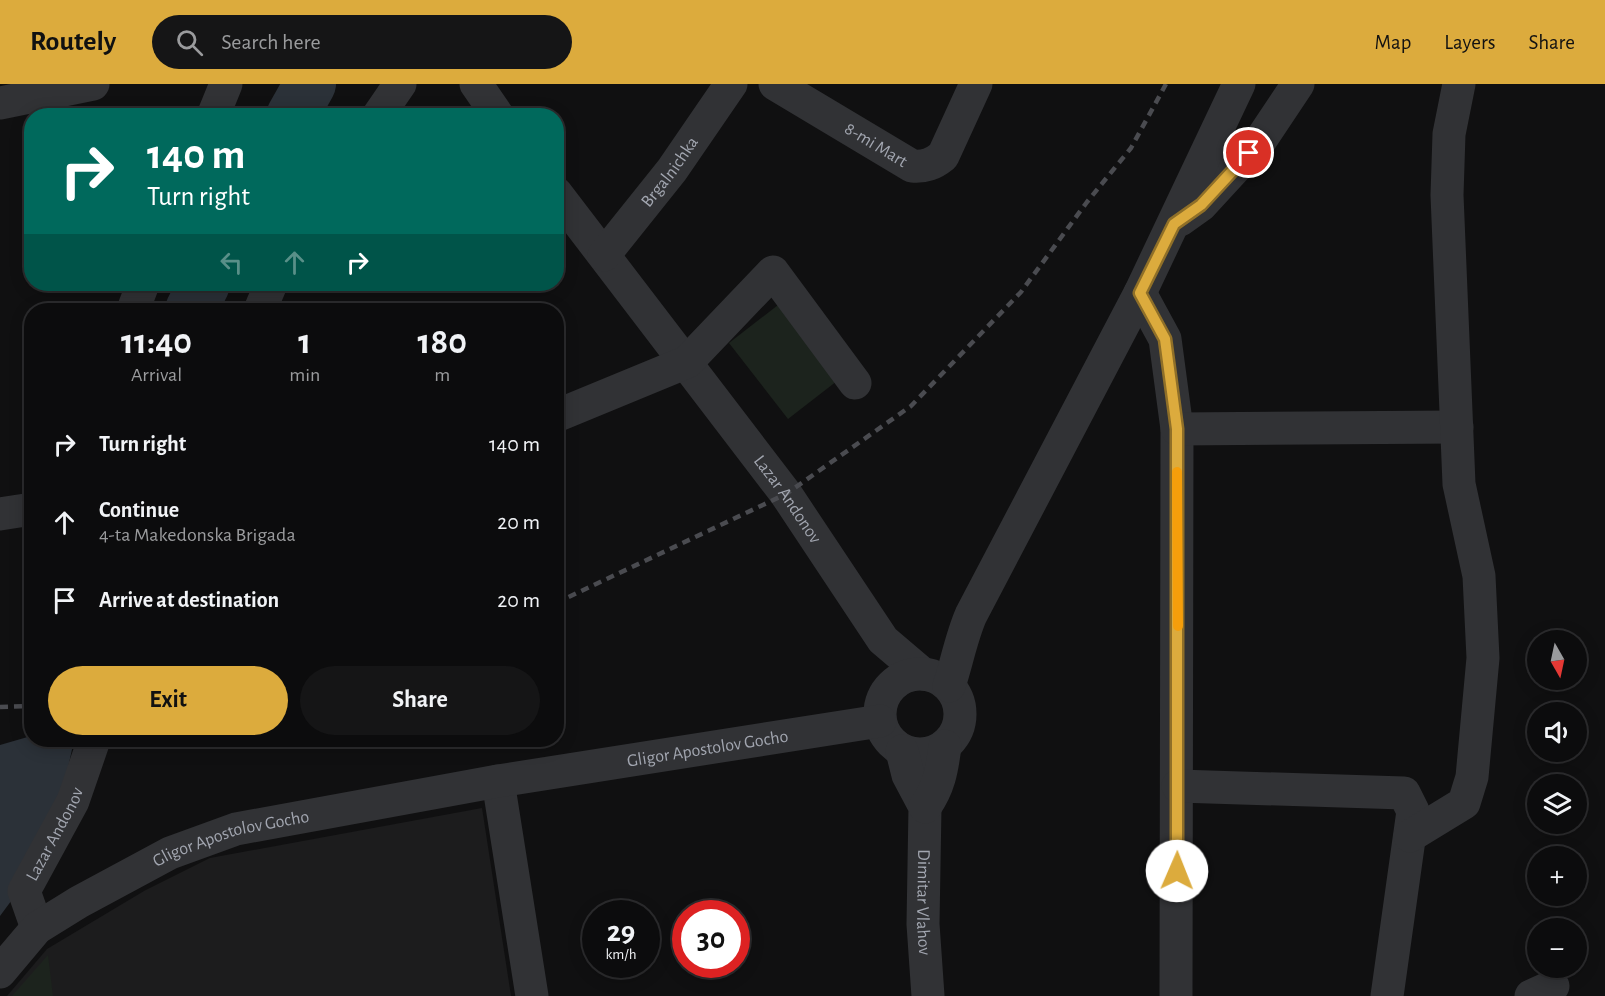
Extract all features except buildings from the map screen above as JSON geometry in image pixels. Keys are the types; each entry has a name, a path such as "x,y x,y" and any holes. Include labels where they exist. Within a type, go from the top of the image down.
{"street":[{"path":"0,103 93,84"},
{"path":"216,108 226,84"},
{"path":"384,108 400,84"},
{"path":"476,84 492,108"},
{"name":"Brgalnichka","path":"604,255 672,170 731,84"},
{"name":"8-mi Mart","path":"775,84 912,166 923,167 943,156 976,84"},
{"path":"935,679 949,648 962,637 1140,293 1239,84"},
{"path":"1174,224 1201,205 1260,141 1298,84"},
{"path":"1410,837 1464,803 1472,777 1483,658 1479,576 1459,484 1447,195 1449,134 1459,84"},
{"name":"Lazar Andonov","path":"564,203 786,494 883,640 935,679"},
{"path":"564,413 687,362 773,272 855,383"},
{"path":"1140,293 1165,339 1177,429 1178,786 1175,996"},
{"path":"1177,429 1457,427"},
{"path":"0,514 24,510"},
{"name":"Lazar Andonov","path":"883,640 883,706"},
{"path":"903,678 935,679 957,698 960,711 959,724 945,746 924,755 902,751 891,743 883,706 903,678"},
{"name":"Gligor Apostolov Gocho","path":"0,972 37,928 79,902 170,853 236,829 883,706"},
{"name":"Dimitar Vlahov","path":"925,807 940,782 945,746"},
{"name":"Lazar Andonov","path":"37,928 24,891 73,801 92,747"},
{"name":"Dimitar Vlahov","path":"902,751 908,775 925,807 923,924 927,996"},
{"path":"498,781 532,996"},
{"path":"1178,786 1404,793 1413,811 1387,996"}],"shaded area":[{"path":"778,305 837,381 788,419 729,343"},
{"path":"24,738 24,747 72,747 51,847 0,916 0,745"},
{"path":"482,808 511,996 7,996 47,949 144,891 210,858"},
{"path":"48,955 53,996 12,996"}],"waterway":[{"path":"296,108 310,84"},
{"path":"194,303 200,291"}],"railway":[{"path":"564,599 786,494 911,406 1021,292 1087,202 1131,148 1166,84"},
{"path":"0,707 24,706"}],"slow traffic":[{"path":"1177,472 1178,626"}],"route":[{"path":"1177,871 1177,429 1165,339 1140,293 1174,224 1201,205 1249,153"}]}
